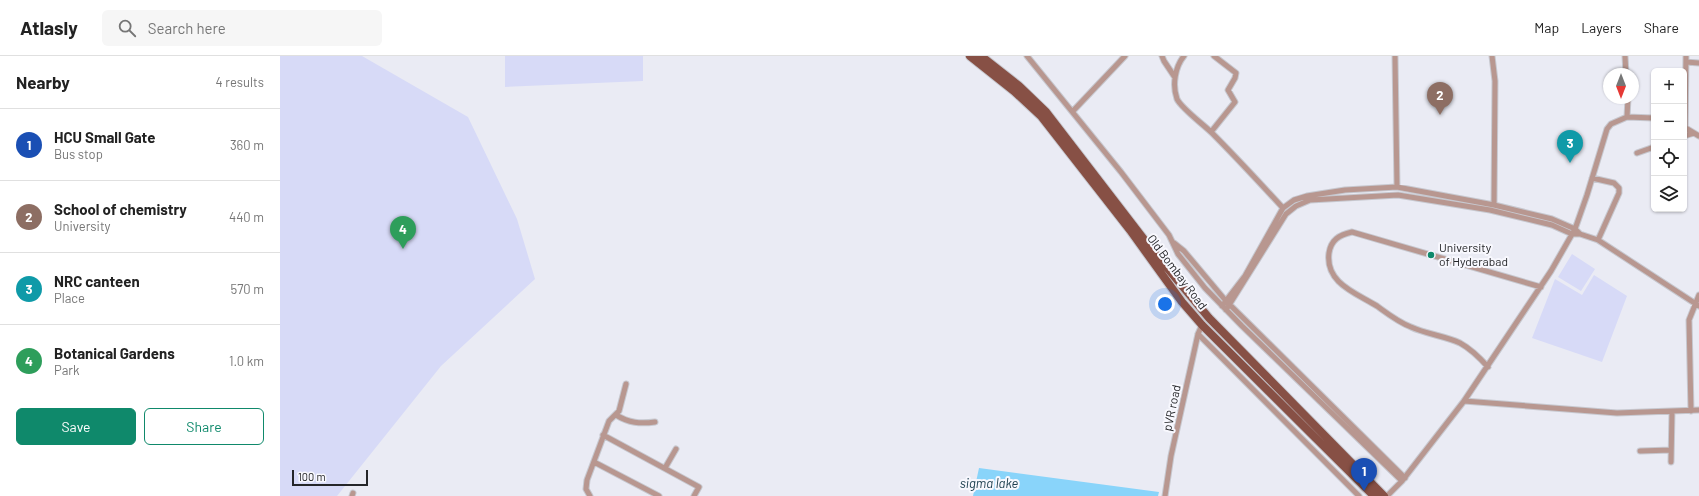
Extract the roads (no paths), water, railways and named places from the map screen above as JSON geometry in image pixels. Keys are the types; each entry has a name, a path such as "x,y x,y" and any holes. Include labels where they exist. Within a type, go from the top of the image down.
{"main road":[{"name":"Old Bombay Road","path":"970,56 1014,91 1041,116 1130,230 1182,302 1202,325 1374,496"},
{"name":"Old Bombay Road","path":"981,56 1019,86 1046,112 1149,246 1209,318 1384,496"}],"street":[{"path":"1027,56 1073,111 1174,242 1184,251 1228,303 1403,479"},
{"path":"1073,111 1125,56"},
{"path":"1162,56 1174,76"},
{"path":"1184,56 1178,63 1174,76 1177,99 1185,109 1211,132 1283,208"},
{"path":"1211,132 1235,102 1228,90 1235,78 1236,73 1214,56"},
{"path":"1395,56 1397,187"},
{"path":"1492,56 1495,81 1494,205"},
{"path":"1625,56 1626,68"},
{"path":"1685,104 1686,56"},
{"path":"1686,62 1699,62"},
{"path":"1627,117 1628,104"},
{"path":"1387,496 1403,479 1464,401 1541,287 1573,231 1592,178 1607,129 1611,124 1627,117 1651,118"},
{"path":"1687,129 1697,134"},
{"path":"1687,136 1697,134"},
{"path":"1637,153 1651,148"},
{"path":"1592,178 1614,183 1619,188 1619,193 1598,240"},
{"path":"1226,310 1228,303 1283,208 1294,200 1307,196 1345,190 1397,187 1494,205 1552,219 1573,231 1598,240 1697,305"},
{"path":"1222,306 1228,303 1286,214 1304,202 1326,199 1398,195 1490,210 1573,231"},
{"path":"1488,367 1471,350 1459,343 1410,327 1343,286 1332,273 1329,257 1330,245 1342,234 1352,232 1541,287"},
{"path":"1174,242 1178,254 1222,306 1403,479"},
{"path":"1690,411 1689,320 1697,305 1699,295"},
{"name":"pVR road","path":"1165,496 1171,456 1198,334 1202,325"},
{"path":"1198,334 1359,496"},
{"path":"590,496 586,489 586,485 609,421 616,416 622,405 626,384"},
{"path":"1464,401 1617,413 1699,410"},
{"path":"1671,462 1672,412"},
{"path":"616,416 636,424 655,422"},
{"path":"603,435 699,487 694,496"},
{"path":"665,468 676,449"},
{"path":"1640,451 1671,450"},
{"path":"594,462 659,496"}],"water":[{"name":"sigma lake","path":"979,468 1159,492 1158,496 973,496"}],"place":[{"name":"School of chemistry","path":"1440,115"},
{"name":"NRC canteen","path":"1570,163"},
{"name":"Botanical Gardens","path":"403,249"},
{"name":"University of Hyderabad","path":"1431,255"},
{"name":"HCU Small Gate","path":"1364,491"}]}
